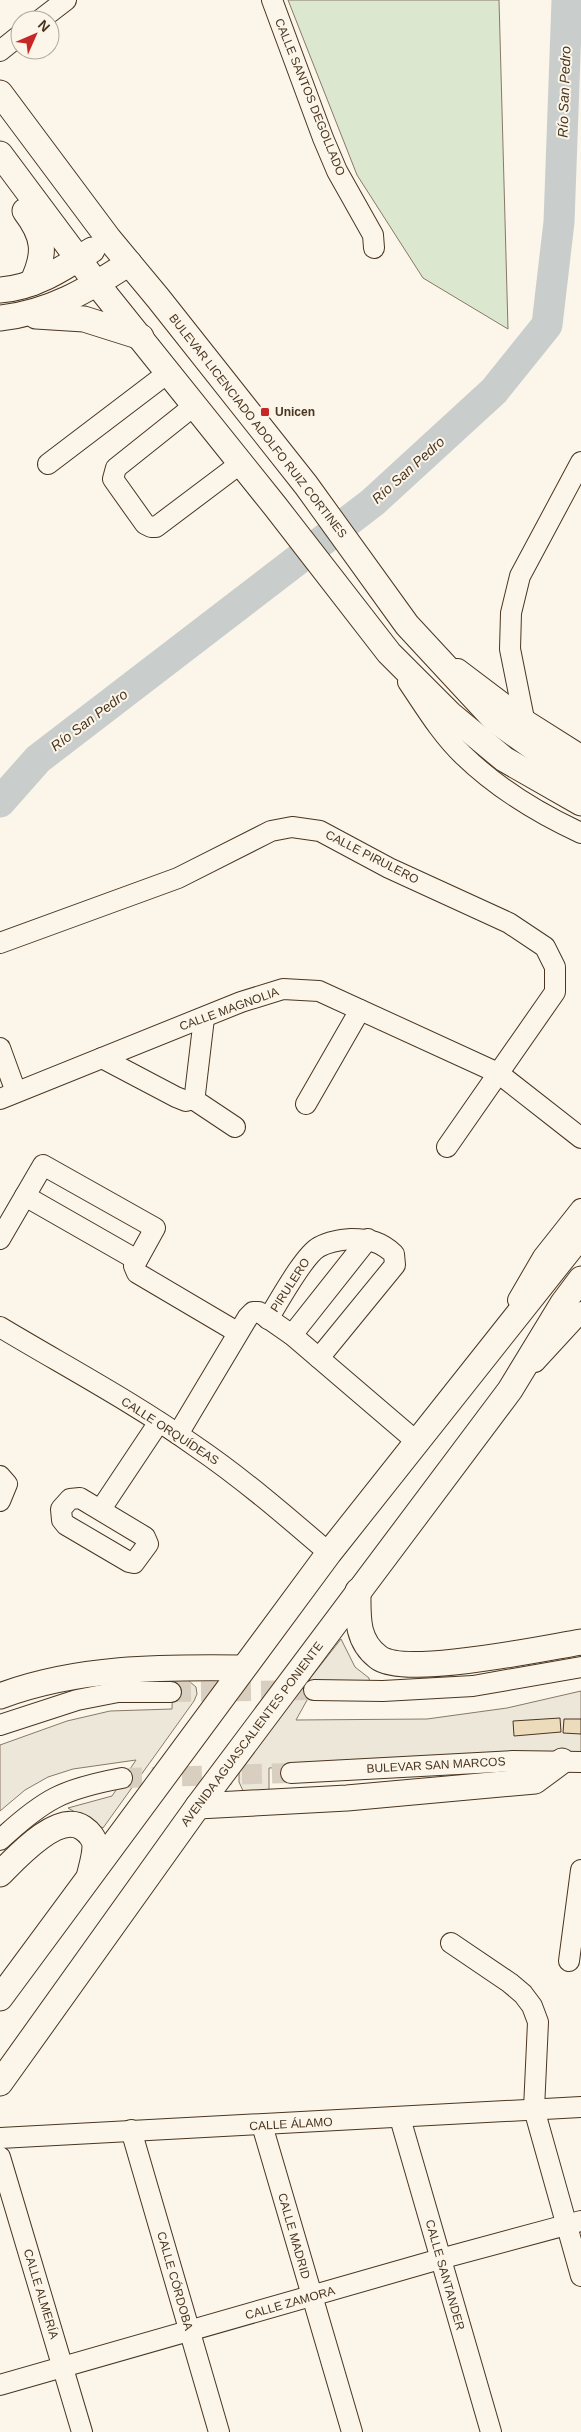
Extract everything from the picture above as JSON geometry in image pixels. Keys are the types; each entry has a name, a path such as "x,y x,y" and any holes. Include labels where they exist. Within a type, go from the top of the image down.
{"main road":[{"name":"BULEVAR LICENCIADO ADOLFO RUIZ CORTINES","path":"0,92 109,239 306,485 407,624 496,720 544,755 581,778"},
{"path":"0,156 97,284 275,506 355,613 389,654 450,714 504,759 581,803"},
{"path":"0,156 16,199 30,218 42,240 39,268 32,283"},
{"path":"0,290 10,290 47,278 109,239"},
{"path":"12,317 61,303 97,284 129,263"},
{"path":"12,317 84,319 141,337"},
{"path":"0,1998 242,1668 329,1553 581,1235"},
{"name":"AVENIDA AGUASCALIENTES PONIENTE","path":"0,2083 198,1806 510,1390 563,1303 581,1279"},
{"path":"358,1591 358,1621 361,1636 380,1659 397,1664 432,1665 581,1642"},
{"path":"0,1696 42,1684 121,1670 242,1668"},
{"path":"198,1806 348,1798 535,1781 571,1762"},
{"path":"0,1874 23,1851 56,1827 67,1824 80,1826 89,1832 95,1845 90,1874"}],"street":[{"path":"53,10 66,0"},
{"name":"CALLE SANTOS DEGOLLADO","path":"272,0 323,138 337,171 373,235 374,248"},
{"path":"48,464 169,372"},
{"path":"195,405 116,468 113,480 145,524 150,527 156,527 241,463"},
{"path":"524,719 510,649 511,613 520,576 581,462"},
{"path":"431,651 485,688 524,719 581,756"},
{"path":"389,654 432,719 463,756 537,810 581,833"},
{"name":"CALLE PIRULERO","path":"0,943 178,878 271,831 292,827 320,831 389,868 509,923 544,947 555,967 555,992 447,1147"},
{"name":"CALLE MAGNOLIA","path":"8,1095 241,1002 283,989 319,991 498,1073 581,1138"},
{"path":"306,1104 360,1010"},
{"path":"102,1058 176,1097 186,1101 192,1099 196,1094 204,1018"},
{"path":"0,1048 8,1095"},
{"path":"192,1099 235,1127"},
{"path":"0,1239 43,1165 155,1228 134,1266 137,1273 237,1332"},
{"path":"24,1196 137,1260"},
{"path":"486,1355 544,1257 581,1209"},
{"path":"292,1335 368,1239"},
{"name":"PIRULERO","path":"319,1358 395,1265 394,1254 384,1244 368,1239 338,1240 318,1247 309,1256 268,1319 292,1335 416,1442"},
{"path":"178,1434 237,1332 253,1312 259,1312 268,1319"},
{"name":"AVENIDA AGUASCALIENTES PONIENTE","path":"510,1390 580,1315"},
{"name":"CALLE ORQUÍDEAS","path":"0,1326 178,1434 251,1486 329,1553"},
{"path":"101,1510 159,1422"},
{"path":"0,1476 7,1484 0,1501"},
{"path":"314,1690 383,1691 473,1686 581,1668"},
{"path":"0,1724 77,1700 118,1692 171,1692"},
{"name":"BULEVAR SAN MARCOS","path":"291,1773 513,1761 571,1762"},
{"path":"0,1840 24,1818 50,1799 78,1787 122,1778"},
{"path":"569,1961 581,1870"},
{"path":"451,1943 510,1983 523,1994 532,2006 538,2022 534,2109 574,2223 581,2276"},
{"name":"CALLE ÁLAMO","path":"0,2138 581,2107"},
{"name":"CALLE SANTANDER","path":"400,2118 491,2432"},
{"name":"CALLE MADRID","path":"262,2125 352,2432"},
{"name":"CALLE CÓRDOBA","path":"131,2130 219,2432"},
{"name":"CALLE ALMERÍA","path":"0,2157 82,2432"},
{"name":"CALLE ZAMORA","path":"0,2385 440,2259 574,2223"}],"green space":[{"path":"288,0 499,0 508,329 423,278 357,175"}],"shaded area":[{"path":"341,1639 355,1667 369,1678 370,1685 316,1684 296,1720 427,1719 507,1708 581,1691 581,1753 269,1768 269,1802 244,1793 239,1782 239,1769"},
{"path":"173,1674 183,1676 196,1687 197,1694 194,1701 103,1828 68,1808 112,1796 136,1760 73,1769 48,1777 25,1790 0,1811 0,1745 67,1721 110,1711 172,1709"}],"building":[{"path":"560,1718 561,1732 514,1736 513,1721"},
{"path":"564,1719 581,1719 581,1734 563,1733"}],"waterway":[{"name":"Río San Pedro","path":"0,802 38,759 373,502 494,391 547,325 559,222 567,0"}],"tunnel":[{"path":"171,1692 314,1690"},
{"path":"122,1778 291,1773"}],"place":[{"name":"Unicen","path":"265,412"}]}
